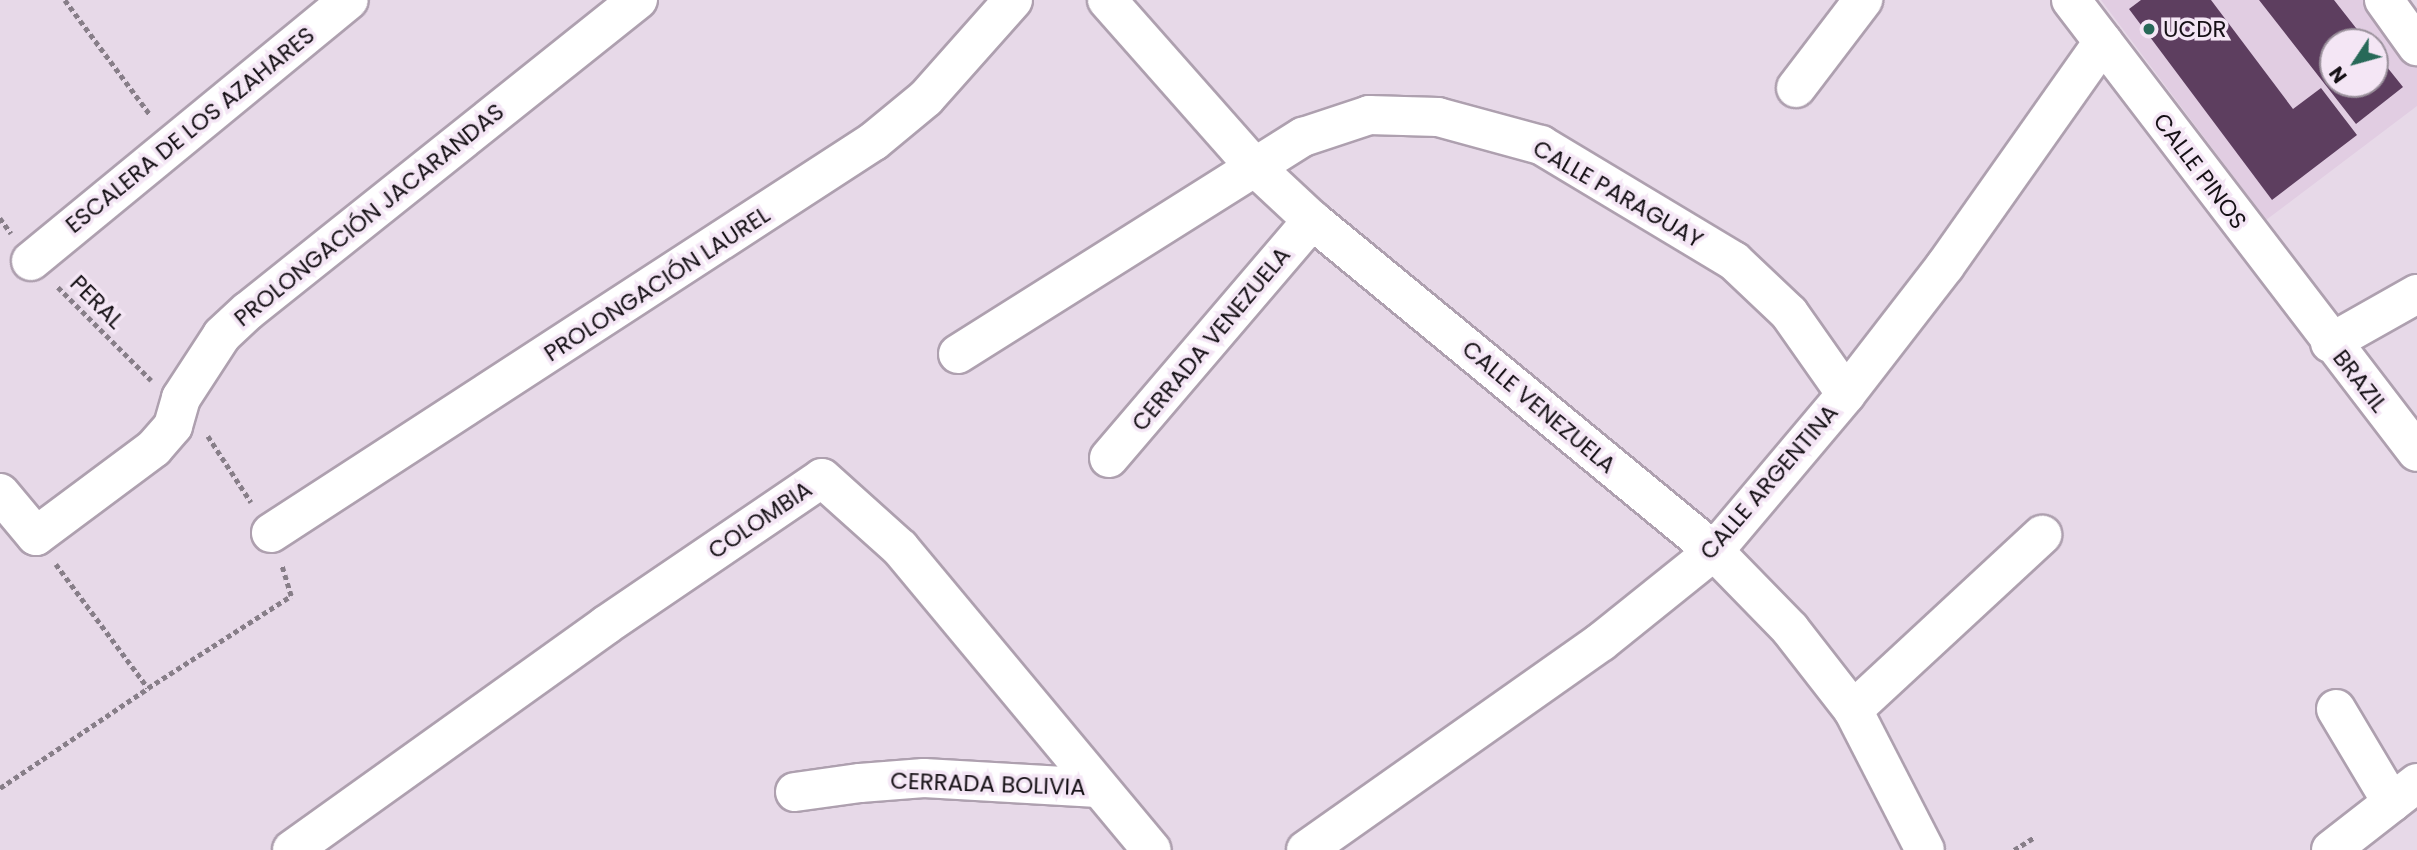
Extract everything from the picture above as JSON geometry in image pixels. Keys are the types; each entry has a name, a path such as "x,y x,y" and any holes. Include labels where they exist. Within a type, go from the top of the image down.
{"street":[{"name":"ESCALERA DE LOS AZAHARES","path":"31,261 349,0"},
{"name":"PROLONGACIÓN JACARANDAS","path":"36,536 154,448 173,426 181,398 222,335 248,311 638,0"},
{"name":"PROLONGACIÓN LAUREL","path":"271,533 874,141 926,98 1013,0"},
{"name":"CALLE VENEZUELA","path":"1107,0 1254,166 1312,220 1714,551 1790,629 1853,710 1925,850"},
{"path":"1796,88 1863,0"},
{"name":"CALLE PINOS","path":"2071,0 2330,343"},
{"path":"2384,0 2417,46"},
{"name":"CALLE ARGENTINA","path":"1306,850 1601,642 1714,551 1846,394 1945,266 2103,42"},
{"name":"CALLE PARAGUAY","path":"1254,166 1303,137 1369,115 1438,117 1541,145 1734,261 1789,313 1846,394"},
{"path":"958,354 1254,166"},
{"name":"CERRADA VENEZUELA","path":"1109,458 1312,220"},
{"path":"2330,343 2417,294"},
{"name":"BRAZIL","path":"2330,343 2417,453"},
{"name":"COLOMBIA","path":"292,850 606,625 822,478 900,548 1152,850"},
{"path":"0,493 36,536"},
{"path":"1853,710 2042,535"},
{"path":"2331,850 2404,793 2336,709"},
{"name":"CERRADA BOLIVIA","path":"795,792 924,778 1098,788"}],"path":[{"path":"65,0 172,145"},
{"name":"PERAL","path":"0,218 31,261 160,388 181,398"},
{"path":"0,788 291,596 271,533 181,398"},
{"path":"36,536 148,688"},
{"path":"2014,850 2035,836"}],"shaded area":[{"path":"2101,0 2372,0 2417,60 2417,106 2266,220"}],"building":[{"path":"2141,0 2211,0 2293,109 2319,90 2319,98 2329,98 2357,135 2272,200 2129,9"},
{"path":"2259,0 2334,0 2356,28 2319,28 2319,77"},
{"path":"2389,70 2403,87 2356,124 2336,98 2389,98"}],"place":[{"name":"UCDR","path":"2149,29"}]}
